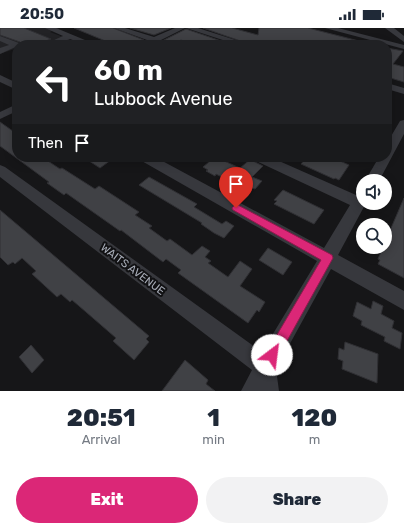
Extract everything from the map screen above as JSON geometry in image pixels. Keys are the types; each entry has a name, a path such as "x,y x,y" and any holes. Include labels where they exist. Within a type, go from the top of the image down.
{"street":[{"path":"118,28 154,40 181,28"},
{"path":"190,28 230,40"},
{"path":"329,28 379,40"},
{"path":"389,28 397,31 404,29"},
{"path":"53,29 69,32 84,40"},
{"path":"375,39 395,39 397,31"},
{"path":"397,31 403,46"},
{"path":"55,40 69,32"},
{"path":"0,38 12,43"},
{"path":"392,43 403,46"},
{"path":"0,46 12,44"},
{"path":"0,51 12,45"},
{"path":"0,78 12,84"},
{"path":"392,87 404,91"},
{"path":"0,116 12,110"},
{"path":"392,145 404,123"},
{"path":"154,162 404,301"},
{"path":"271,162 356,198"},
{"path":"376,174 382,162"},
{"name":"WAITS AVENUE","path":"0,170 265,367"},
{"path":"252,391 356,209"},
{"path":"265,367 268,391"}],"shaded area":[{"path":"0,28 60,28 50,32 71,40 12,40 12,50 0,54"}],"building":[{"path":"0,28 24,28 51,39 14,40 0,35"},
{"path":"74,28 113,28 144,40 103,40"},
{"path":"130,28 171,28 154,35"},
{"path":"203,28 232,28 258,35 259,28 308,28 355,40 238,40"},
{"path":"186,29 218,40 181,40 164,40"},
{"path":"392,49 403,51 393,64 404,67 404,82 392,78"},
{"path":"0,122 12,130 12,155 0,146"},
{"path":"22,162 50,162 60,169 62,168 95,189 99,186 139,212 135,215 152,226 149,228 167,241 170,239 192,255 202,246 210,251 205,257 211,261 208,263 228,277 240,261 252,269 240,286 265,302 259,312 257,310 248,323 178,273 181,270 166,259 163,262 121,230 120,231 66,193 64,195 47,183 49,182"},
{"path":"91,162 108,162 100,168"},
{"path":"209,162 226,162 240,168 247,162 255,162 263,166 252,177 262,181 255,189 252,188 249,191 216,174 215,176 206,171 208,170 203,167"},
{"path":"303,162 342,162 349,165 339,180 301,164"},
{"path":"149,177 197,204 194,207 222,224 226,221 234,226 224,238 214,233 201,224 202,223 139,185"},
{"path":"283,190 324,210 314,224 274,204 277,201 274,200"},
{"path":"404,198 404,278 378,264 380,254 392,254 392,226"},
{"path":"0,210 149,336 146,339 149,342 134,360 113,341 116,338 72,300 70,302 61,294 57,297 32,274 36,271 22,258 15,264 13,262 8,265 0,257"},
{"path":"268,248 292,262 283,275 259,260"},
{"path":"373,301 383,306 381,314 394,321 392,328 402,333 400,349 384,341 385,337 361,325 362,321 353,316 357,302 371,309"},
{"path":"345,342 378,354 377,383 342,369 343,361 338,359 339,348 344,350"},
{"path":"31,345 44,360 32,373 19,357"},
{"path":"185,360 208,380 206,384 215,391 162,391"}],"route":[{"path":"236,208 328,258 272,355"}]}
